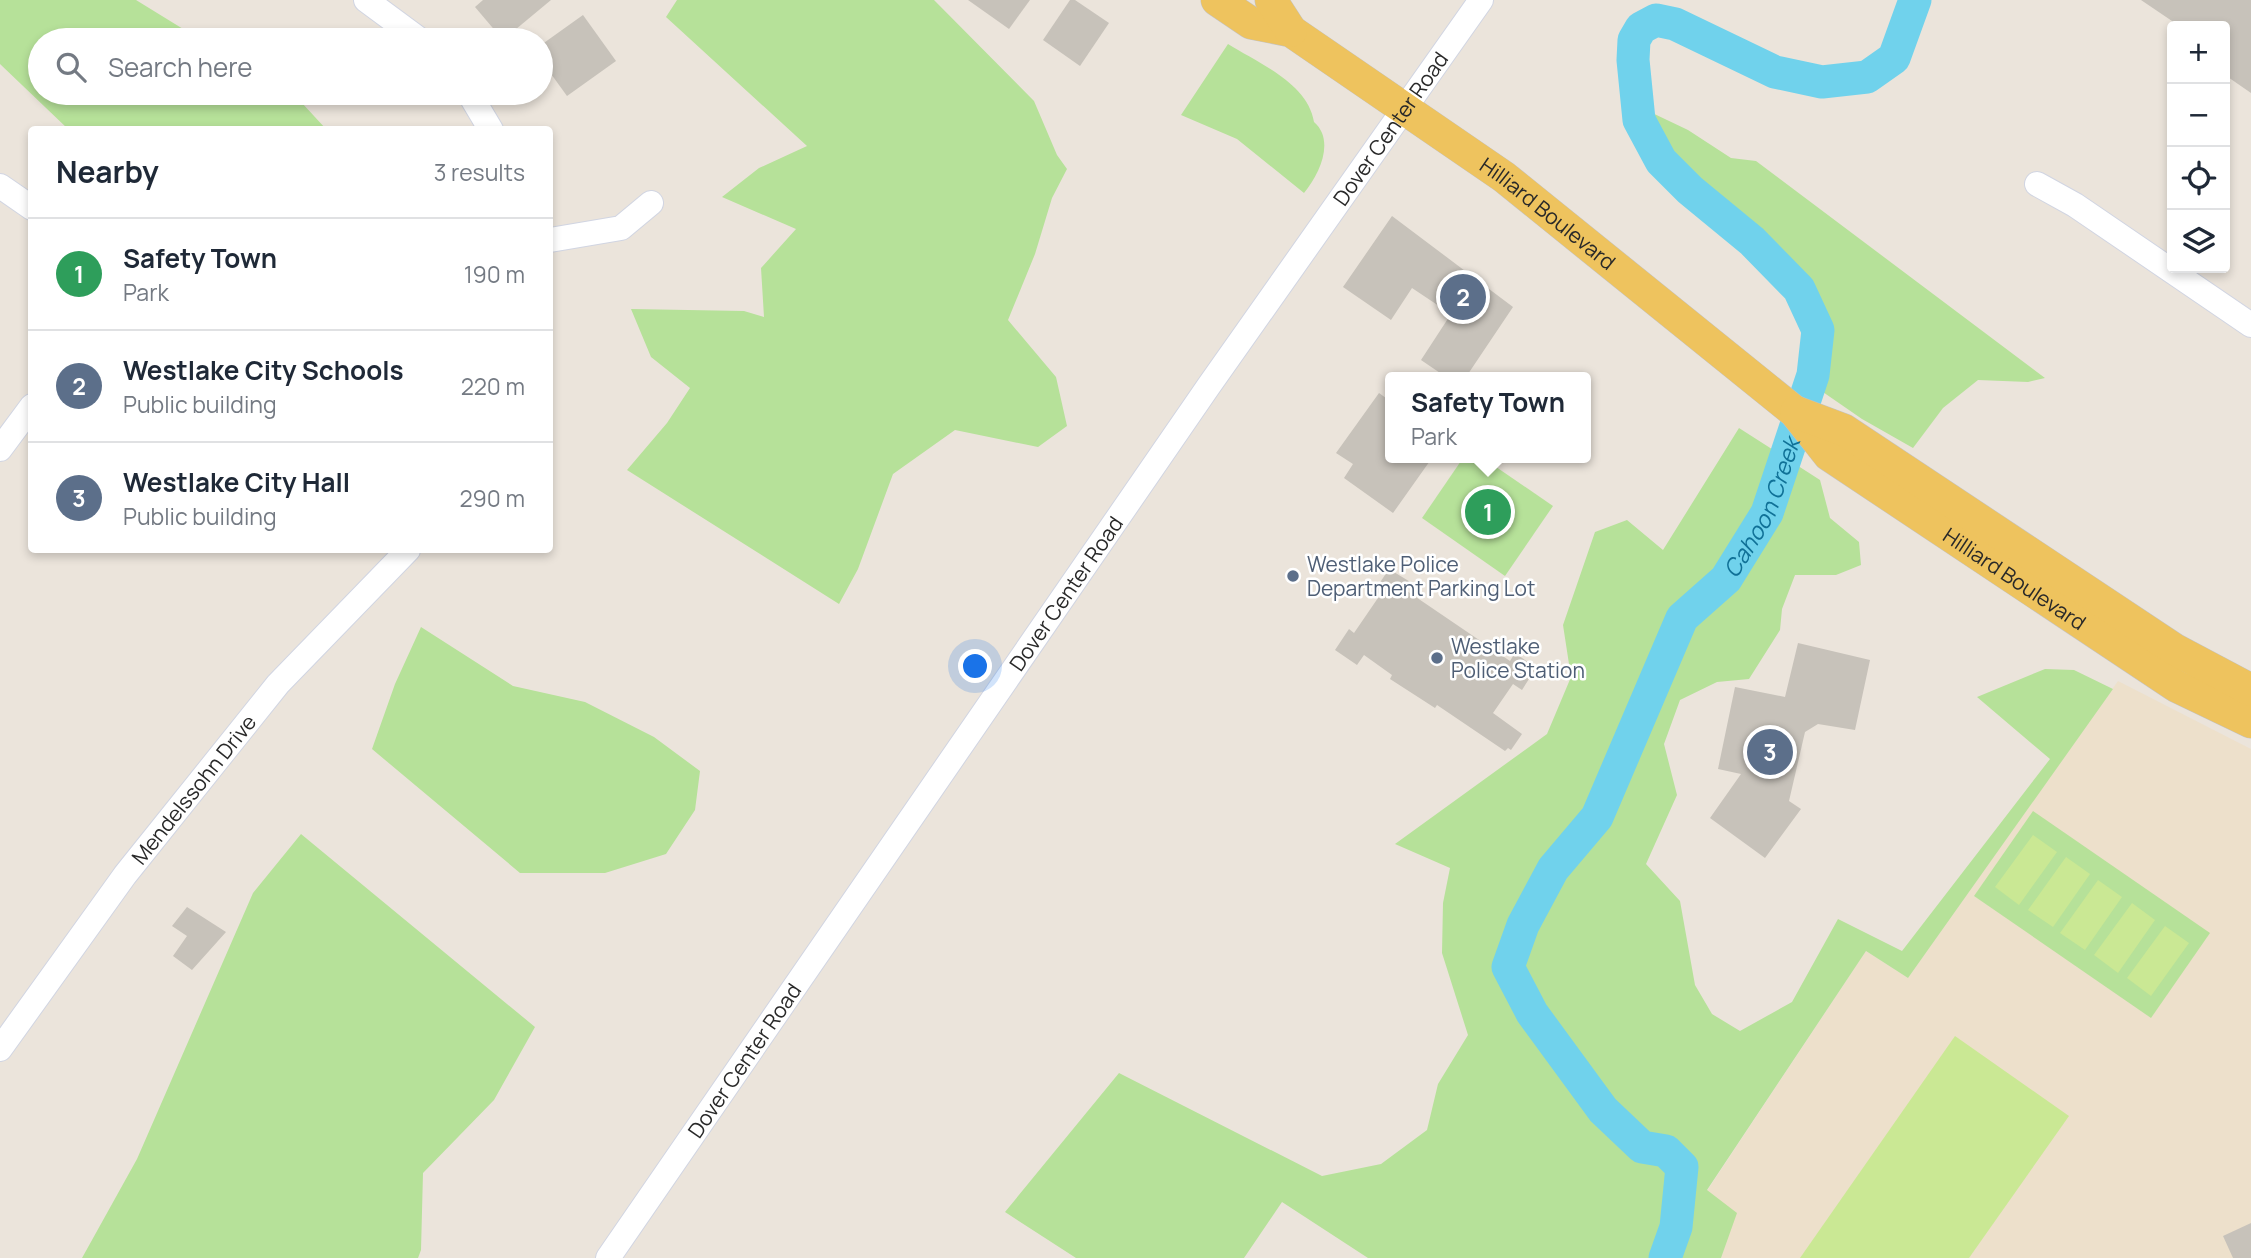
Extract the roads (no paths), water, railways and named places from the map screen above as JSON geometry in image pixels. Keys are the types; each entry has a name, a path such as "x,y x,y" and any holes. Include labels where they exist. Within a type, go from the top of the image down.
{"main road":[{"name":"Hilliard Boulevard","path":"1217,0 1251,23 1290,31 1405,108 1565,225 1832,441 2176,686 2251,722"},
{"name":"Hilliard Boulevard","path":"1271,0 1290,31"},
{"name":"Hilliard Boulevard","path":"1832,441 2175,649 2251,690"}],"street":[{"path":"366,0 404,28"},
{"name":"Dover Center Road","path":"608,1258 1208,387 1481,0"},
{"path":"476,105 489,126"},
{"path":"2037,184 2075,205 2251,325"},
{"path":"0,187 28,205"},
{"path":"553,239 621,228 651,203"},
{"path":"0,449 28,411"},
{"name":"Mendelssohn Drive","path":"0,1049 125,874 278,684 405,553"}],"waterway":[{"name":"Cahoon Creek","path":"1665,1258 1676,1227 1682,1167 1666,1151 1642,1147 1603,1110 1532,1013 1508,967 1523,925 1553,869 1597,817 1682,618 1726,579 1767,513 1813,375 1818,330 1799,289 1752,241 1690,190 1661,161 1639,120 1633,60 1634,40 1641,28 1656,20 1675,24 1775,72 1822,82 1867,77 1894,58 1915,0"}],"place":[{"name":"Westlake City Schools","path":"1463,297"},
{"name":"Safety Town","path":"1488,512"},
{"name":"Westlake Police Department Parking Lot","path":"1293,576"},
{"name":"Westlake Police Station","path":"1437,658"},
{"name":"Westlake City Hall","path":"1770,752"}]}
